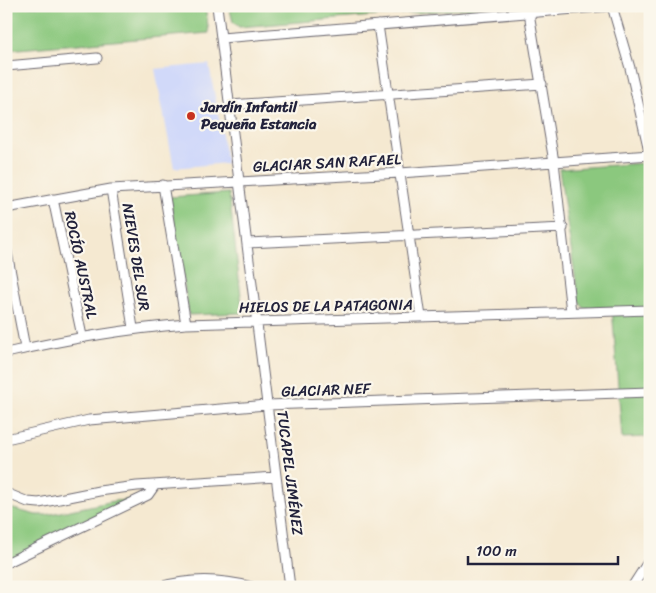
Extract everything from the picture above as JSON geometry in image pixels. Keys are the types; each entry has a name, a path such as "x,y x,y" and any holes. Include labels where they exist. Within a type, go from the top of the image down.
{"street":[{"name":"TUCAPEL JIMÉNEZ","path":"217,6 290,587"},
{"path":"221,38 612,6 630,68 650,155"},
{"path":"529,13 554,162 571,312"},
{"path":"378,25 421,317"},
{"path":"6,66 97,58"},
{"path":"230,105 542,84"},
{"name":"GLACIAR SAN RAFAEL","path":"6,208 111,189 400,173 650,155"},
{"path":"164,185 186,324"},
{"name":"NIEVES DEL SUR","path":"111,189 133,328"},
{"name":"ROCÍO AUSTRAL","path":"54,199 82,336"},
{"path":"247,244 562,228"},
{"path":"6,247 25,348"},
{"name":"HIELOS DE LA PATAGONIA","path":"6,352 82,336 133,328 186,324 650,310"},
{"name":"GLACIAR NEF","path":"6,439 89,420 267,406 650,392"},
{"path":"6,493 28,502 39,503 99,491 155,485 276,477"},
{"path":"6,563 148,494 155,485"},
{"path":"632,587 650,559"},
{"path":"160,587 177,583 210,580 252,587"}],"shaded area":[{"name":"Jardín Infantil Pequeña Estancia","path":"209,64 227,163 174,168 155,69"}],"green space":[{"path":"6,6 205,6 209,33 6,50"},
{"path":"229,6 496,6 239,27 233,22"},
{"path":"644,163 650,187 650,437 622,438 612,307 584,308 579,302 559,169"},
{"path":"229,193 243,313 189,315 170,197"},
{"path":"129,500 6,562 6,507 36,515 46,515 114,501"}],"place":[{"name":"Jardín Infantil Pequeña Estancia","path":"191,116"}]}
